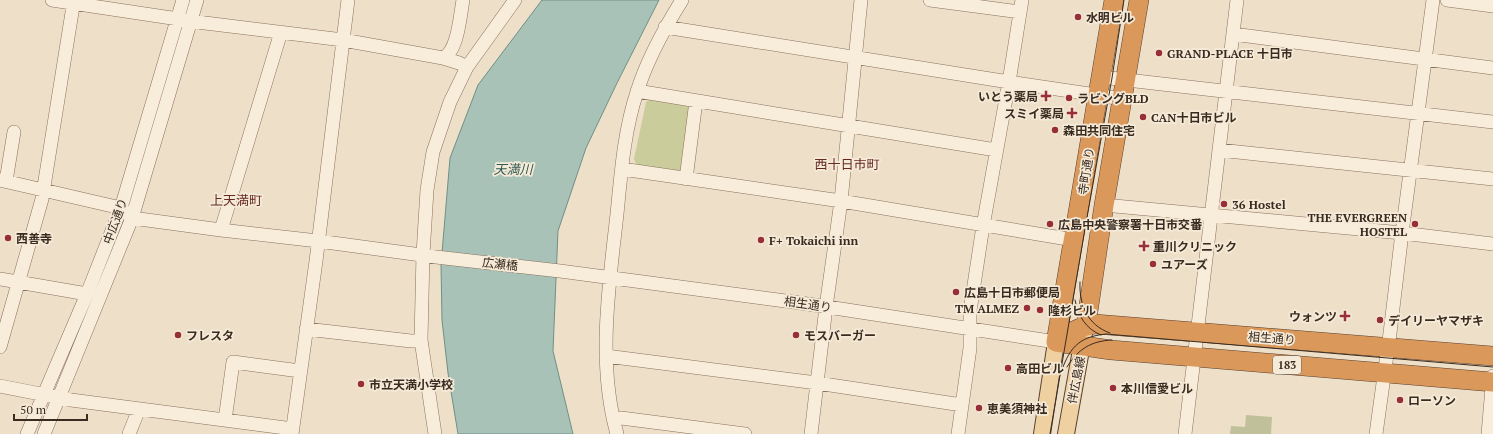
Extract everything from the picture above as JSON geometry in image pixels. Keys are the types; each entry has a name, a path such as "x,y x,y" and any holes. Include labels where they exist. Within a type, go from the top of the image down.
{"highway":[{"name":"寺町通り","path":"1056,342 1114,0"},
{"name":"寺町通り","path":"1086,325 1104,205 1139,0"},
{"name":"相生通り","path":"1056,342 1072,331 1086,325 1094,324 1493,356"},
{"name":"相生通り","path":"1056,342 1194,357 1385,373 1493,380"}],"main road":[{"name":"伴広島線","path":"1066,434 1086,325"},
{"name":"伴広島線","path":"1042,434 1056,342"}],"street":[{"path":"52,0 342,40 443,58 460,63 464,56 515,0"},
{"name":"中広通り","path":"27,434 87,294 121,208 184,19 183,0"},
{"path":"44,434 132,218 184,19 196,0"},
{"path":"0,386 59,397 225,420 292,432 318,241 348,0"},
{"path":"435,434 421,340 423,254 427,190 433,152 464,56 463,0"},
{"path":"617,434 613,419 607,379 606,356 611,278 628,124 637,91 647,65 665,27 682,0"},
{"path":"811,434 826,307 841,201 861,0"},
{"path":"930,0 1021,6 970,311 970,348 958,434"},
{"path":"1185,434 1237,0"},
{"path":"1376,434 1433,0"},
{"path":"1446,0 1493,6"},
{"path":"0,347 44,190 74,2"},
{"path":"665,27 1123,99"},
{"path":"221,230 281,32"},
{"path":"1233,34 1493,68"},
{"path":"443,58 448,56 464,56"},
{"path":"1101,77 1226,92 1419,112 1493,122"},
{"path":"637,91 996,150"},
{"path":"686,179 696,101"},
{"path":"14,132 3,180 121,208 132,218"},
{"path":"1219,150 1493,179"},
{"path":"622,169 841,201 983,226 1074,240"},
{"path":"1104,205 1493,244"},
{"name":"広瀬橋","path":"132,218 440,257 560,270"},
{"name":"相生通り","path":"560,270 826,307 1056,342"},
{"path":"0,279 87,294"},
{"path":"306,329 411,341 421,340"},
{"path":"606,356 817,383 962,405"},
{"path":"225,420 233,362 300,371"},
{"path":"1488,434 1493,380"},
{"path":"129,434 139,409"},
{"path":"613,419 621,418 746,434"}],"green space":[{"path":"650,98 690,103 684,169 680,172 637,166 634,159 646,102"},
{"path":"1246,415 1272,417 1271,434 1230,434 1231,426 1245,427"}],"water":[{"name":"天満川","path":"542,0 659,0 586,148 558,231 553,351 573,434 458,434 448,373 442,320 441,265 450,158 478,85"}],"tram line":[{"path":"1050,434 1112,78 1124,0"},
{"path":"1080,282 1081,298 1086,313 1095,325 1110,333"},
{"path":"1075,300 1078,311 1087,326 1101,335"},
{"path":"1060,375 1071,351 1081,341 1106,334 1493,367"},
{"path":"1067,367 1076,355 1086,347 1098,342 1112,340"}],"place":[{"name":"水明ビル","path":"1078,17"},
{"name":"GRAND-PLACE 十日市","path":"1159,53"},
{"name":"いとう薬局","path":"1046,96"},
{"name":"ラビングBLD","path":"1069,98"},
{"name":"スミイ薬局","path":"1072,113"},
{"name":"CAN十日市ビル","path":"1143,117"},
{"name":"森田共同住宅","path":"1055,130"},
{"name":"36 Hostel","path":"1224,204"},
{"name":"広島中央警察署十日市交番","path":"1050,224"},
{"name":"THE EVERGREEN HOSTEL","path":"1415,224"},
{"name":"西善寺","path":"8,238"},
{"name":"F+ Tokaichi inn","path":"761,240"},
{"name":"重川クリニック","path":"1144,246"},
{"name":"ユアーズ","path":"1153,264"},
{"name":"広島十日市郵便局","path":"956,292"},
{"name":"TM ALMEZ","path":"1027,308"},
{"name":"隆杉ビル","path":"1040,310"},
{"name":"ウォンツ","path":"1345,316"},
{"name":"デイリーヤマザキ","path":"1380,320"},
{"name":"フレスタ","path":"178,335"},
{"name":"モスバーガー","path":"796,335"},
{"name":"高田ビル","path":"1008,368"},
{"name":"市立天満小学校","path":"361,384"},
{"name":"本川信愛ビル","path":"1113,388"},
{"name":"ローソン","path":"1400,400"},
{"name":"恵美須神社","path":"979,408"}],"district":[{"name":"西十日市町","path":"847,164"},
{"name":"上天満町","path":"236,200"}]}
